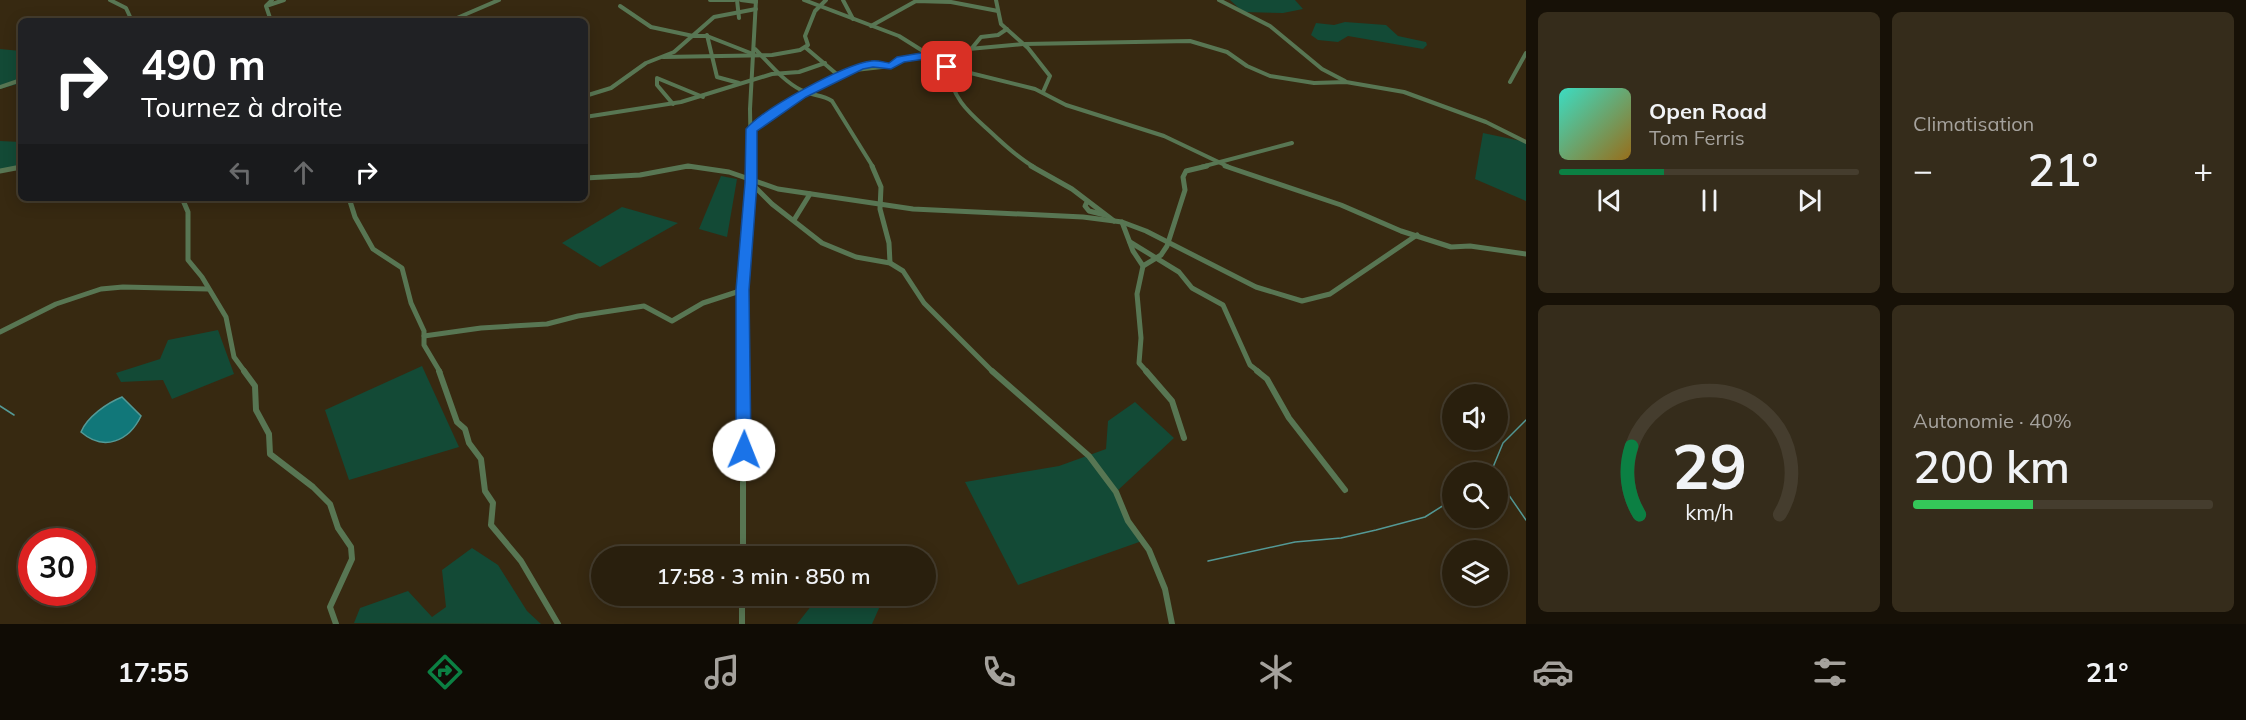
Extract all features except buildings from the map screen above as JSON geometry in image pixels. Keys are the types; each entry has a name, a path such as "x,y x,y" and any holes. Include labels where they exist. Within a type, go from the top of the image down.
{"street":[{"path":"110,0 126,8 131,18"},
{"path":"266,6 272,0"},
{"path":"266,6 284,0"},
{"path":"457,18 499,0"},
{"path":"710,0 756,1 751,181 743,290 743,546"},
{"path":"737,0 739,16"},
{"path":"804,0 907,40 948,67 1043,92 1072,108 1098,112 1164,136 1214,162 1341,205 1401,231 1451,247 1470,246 1526,254"},
{"path":"806,48 808,45 804,36 812,24 817,5 826,0"},
{"path":"843,0 853,19"},
{"path":"996,0 1000,23 1023,44 1050,76 1043,92"},
{"path":"1219,0 1270,26 1322,69 1346,82"},
{"path":"871,26 915,1 951,2 998,11"},
{"path":"266,6 270,18"},
{"path":"620,6 651,27 693,36 707,36 756,53 780,75 807,93 830,99 849,125 853,138 872,164 881,187 877,204 892,248 890,263"},
{"path":"588,95 611,88 641,66 663,57 693,36 714,17 739,16 756,9"},
{"path":"701,28 711,42 710,57 720,80 744,84"},
{"path":"972,48 981,37 998,35 1006,29"},
{"path":"751,129 807,93 839,76 873,64 891,66 900,60 927,55 972,48 1023,44 1190,41 1227,52 1247,66 1270,76 1314,82 1346,82 1415,96 1486,122 1526,142"},
{"path":"663,57 699,54 710,57 806,48 839,76"},
{"path":"1510,82 1517,65 1526,53"},
{"path":"588,117 674,104 772,74 799,72 825,63"},
{"path":"948,67 950,81 959,99 977,123 997,138 1011,154 1072,189 1087,202 1085,206 1089,211 1108,216 1114,221"},
{"path":"674,104 657,85 657,78 703,97"},
{"path":"0,87 18,81"},
{"path":"1143,266 1162,255 1185,190 1183,177 1191,168 1292,143"},
{"path":"588,178 640,175 688,166 729,171 751,181 778,189 877,204 943,212 1035,215 1122,222 1256,286 1302,301 1330,294 1417,235"},
{"path":"0,171 18,168"},
{"path":"751,181 772,204 822,243 856,257 890,263 903,271 924,303 974,355 1053,421 1093,460 1116,492 1128,521 1149,550 1165,589 1172,624"},
{"path":"794,220 810,194"},
{"path":"183,201 188,212 188,260 202,277 226,317 234,357 255,386 256,410 269,434 270,454 313,487 330,504 338,528 351,548 352,559 330,608 336,624"},
{"path":"350,201 355,217 373,249 402,268 424,336 424,345 436,362 457,422 465,429 469,443 481,459 485,477 484,491 493,503 490,525 496,528 521,561 558,624"},
{"path":"1122,222 1143,266 1137,294 1141,338 1139,363 1172,401 1184,438"},
{"path":"1130,242 1179,272 1192,288 1223,305 1250,365 1267,379 1289,418 1345,490"},
{"path":"0,332 22,320 98,290 147,286 165,290 192,287 208,289"},
{"path":"424,336 482,328 547,324 578,316 644,306 674,321 703,303 743,290"},
{"path":"742,606 742,624"}],"green space":[{"path":"1230,0 1295,0 1303,9 1283,13 1243,12"},
{"path":"1345,22 1386,25 1398,36 1426,42 1427,45 1423,49 1348,36 1338,42 1318,40 1311,35 1316,23 1334,25"},
{"path":"0,49 18,51 18,84 0,89"},
{"path":"1483,133 1526,142 1526,201 1475,179"},
{"path":"0,141 18,142 18,168 0,171"},
{"path":"721,176 737,179 727,237 699,229"},
{"path":"622,207 678,223 600,267 562,243"},
{"path":"218,330 234,374 172,399 163,380 121,382 116,373 160,359 168,340"},
{"path":"422,366 459,447 349,480 325,410"},
{"path":"1135,402 1174,438 1116,492 1123,512 1142,541 1018,585 965,482 1059,466 1106,449 1108,421"},
{"path":"472,548 498,565 527,611 541,624 354,623 360,608 408,591 432,617 446,607 442,570"},
{"path":"811,606 880,606 872,624 797,624"}],"water":[{"path":"122,397 141,416 130,432 115,441 107,442 90,438 81,432 98,411"}],"waterway":[{"path":"0,406 14,415"},
{"path":"1495,462 1503,443 1526,420"},
{"path":"1508,494 1526,520"},
{"path":"1208,561 1295,542 1341,538 1376,530 1425,517 1442,506"}],"route":[{"path":"744,450 743,290 751,183 751,129 802,94 860,67 873,64 891,66 900,60 927,55 947,67"}]}
